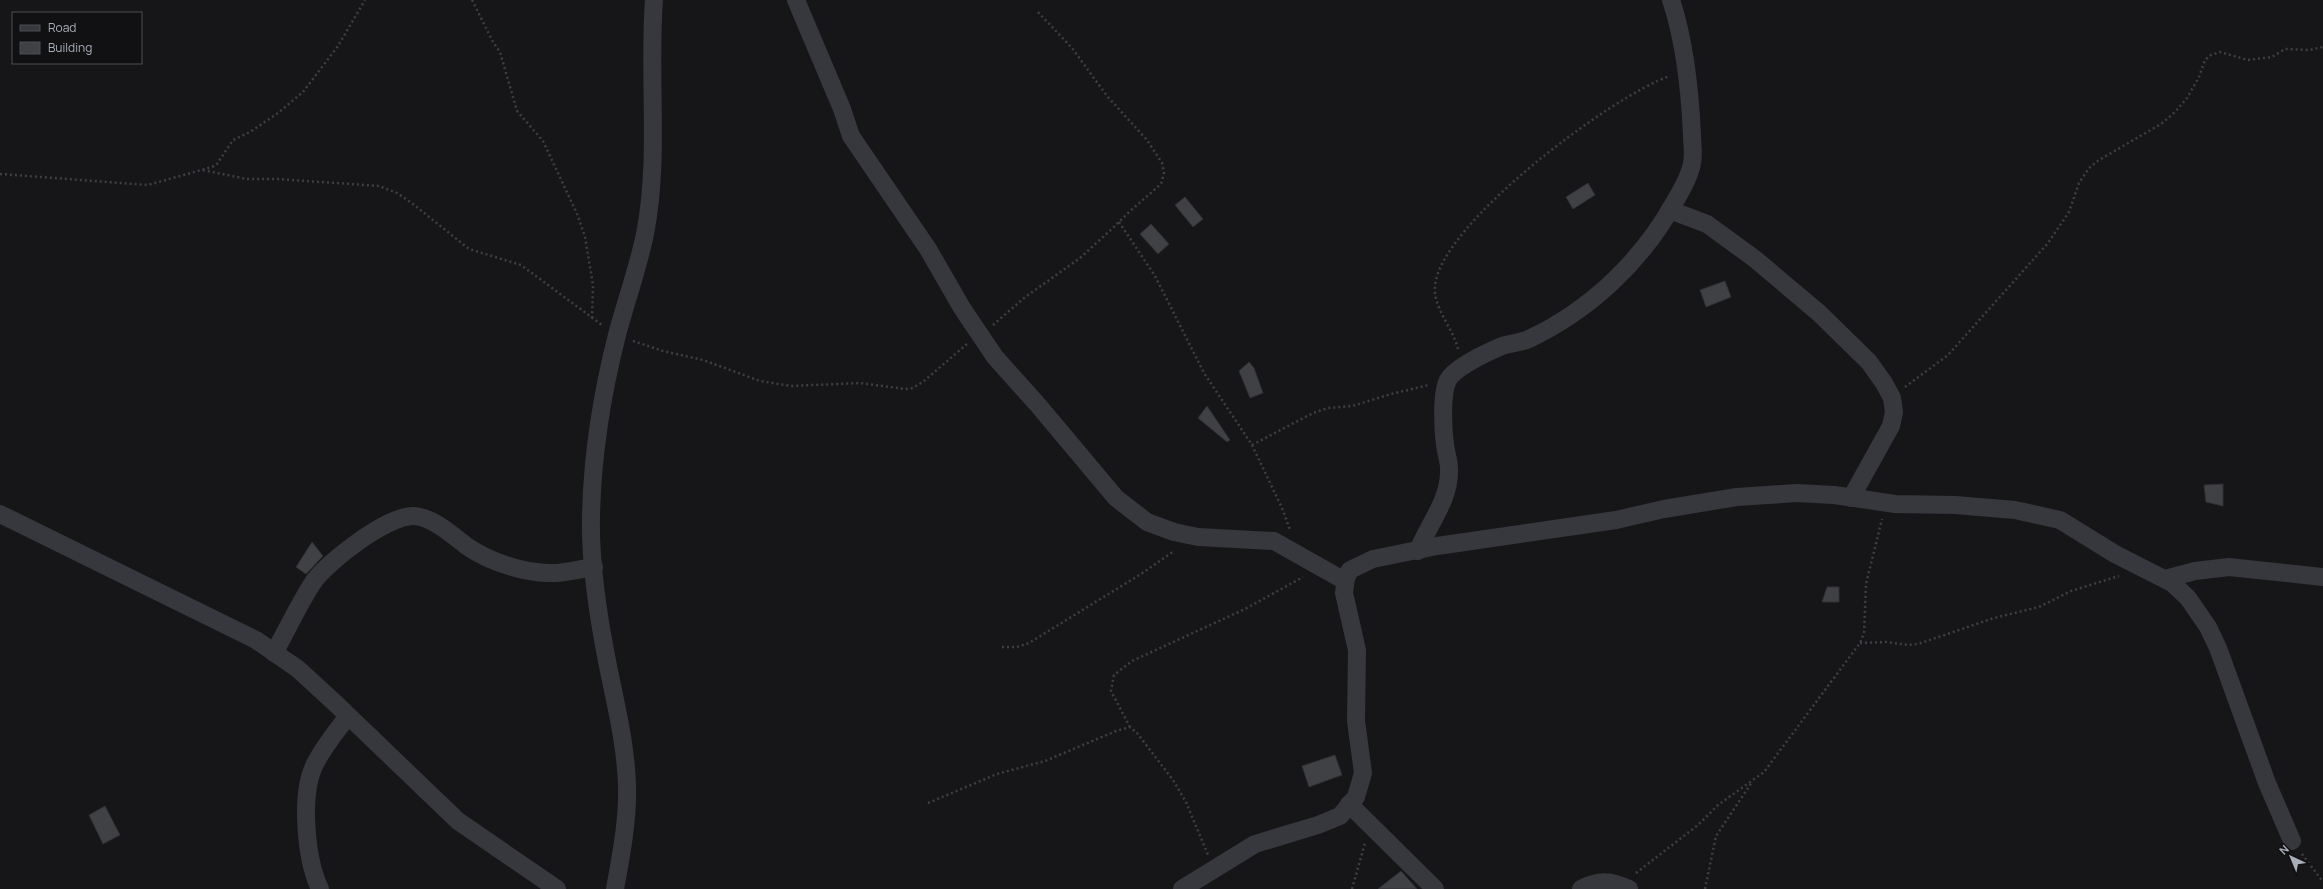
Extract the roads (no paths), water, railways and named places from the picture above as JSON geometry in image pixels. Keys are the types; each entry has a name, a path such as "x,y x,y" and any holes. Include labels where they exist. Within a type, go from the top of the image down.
{"street":[{"path":"615,889 625,822 627,786 618,711 607,661 595,589 590,518 605,389 617,335 645,234 654,151 652,93 654,0"},
{"path":"796,0 842,109 851,136 928,249 981,335 1006,372 1038,405 1116,498 1147,522 1174,532 1204,537 1274,541 1345,581"},
{"path":"1418,551 1425,532 1446,495 1450,473 1445,446 1444,398 1456,372 1502,346 1526,340 1557,325 1624,272 1647,244 1670,210 1693,162 1686,71 1677,18 1671,0"},
{"path":"1670,210 1707,224 1761,264 1819,313 1869,362 1892,398 1894,412 1891,426 1851,498"},
{"path":"1182,889 1213,868 1255,844 1318,825 1340,816 1356,797 1363,773 1356,721 1357,650 1347,612 1344,593 1345,581 1350,570 1373,559 1616,520 1664,509 1737,496 1797,493 1886,503 1955,504 2015,510 2060,520 2115,554 2144,567 2165,579 2188,598 2208,627 2218,648 2267,783 2292,841"},
{"path":"0,514 256,640 298,669 458,821 557,889"},
{"path":"274,653 313,582 353,545 370,533 398,518 414,516 437,524 470,548 491,559 523,570 549,573 594,567"},
{"path":"2165,579 2195,571 2229,567 2323,577"},
{"path":"320,889 313,874 307,838 308,792 313,767 330,738 348,716"},
{"path":"1349,804 1435,889"},
{"path":"1582,889 1593,883 1615,882 1625,887"}]}
